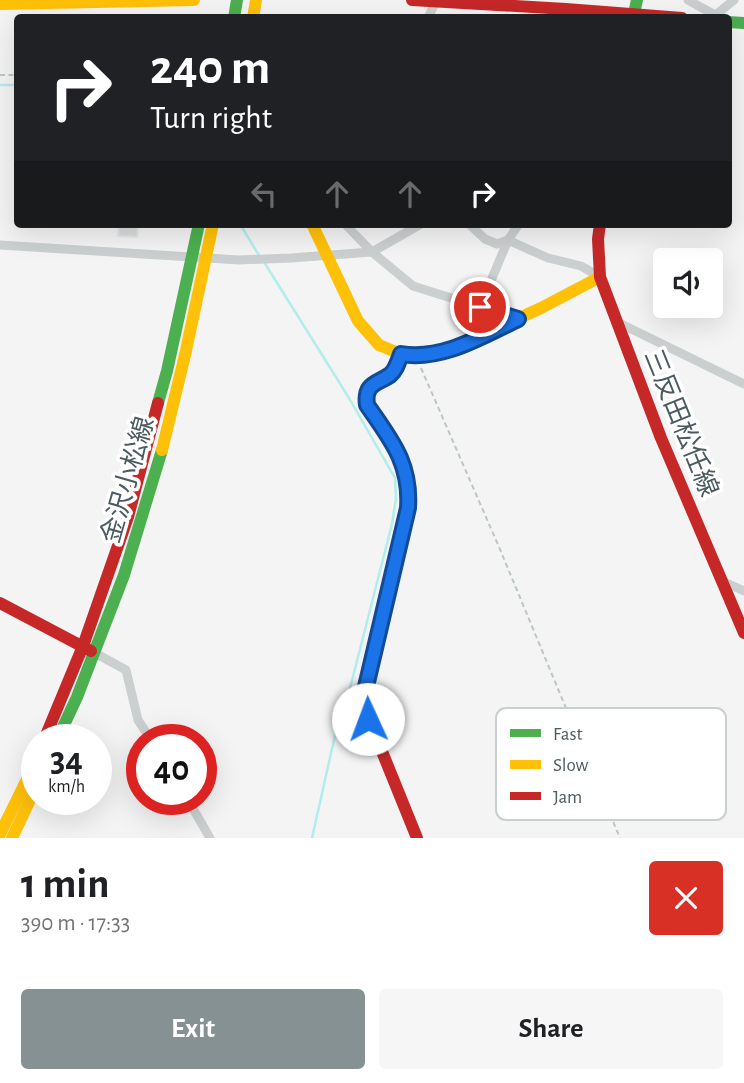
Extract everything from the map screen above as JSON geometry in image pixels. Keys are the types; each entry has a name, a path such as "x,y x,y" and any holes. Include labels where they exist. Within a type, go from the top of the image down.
{"main road":[{"path":"0,5 194,0"},
{"path":"412,0 619,14"},
{"name":"金沢小松線","path":"51,724 83,646 128,517 167,372 198,228"},
{"name":"金沢小松線","path":"64,724 95,653 124,575 159,463 212,228"},
{"path":"314,228 358,321 379,345 416,357 447,351 518,319 600,277"},
{"name":"三反田松任線","path":"599,228 600,277 661,438 744,633"},
{"path":"401,354 392,373 373,383 366,399 367,405 400,456 409,491 408,508 363,707 417,838"},
{"path":"0,603 95,653"},
{"path":"0,834 21,791"},
{"path":"12,838 23,815"}],"street":[{"path":"688,0 710,14"},
{"path":"716,14 734,0"},
{"path":"349,228 412,286 518,319"},
{"path":"0,244 248,260 372,252 414,228"},
{"path":"473,228 485,239 497,244 508,240 548,258 581,266 600,277"},
{"path":"480,307 508,240 516,228"},
{"path":"616,321 744,384"},
{"path":"722,581 744,591"},
{"path":"95,653 126,670 141,724"},
{"path":"197,815 210,838"}],"path":[{"path":"416,357 566,708"},
{"path":"613,820 620,838"}],"building":[{"path":"119,228 138,228 137,237 118,236"}],"waterway":[{"path":"0,85 14,85"},
{"path":"242,228 260,257"},
{"path":"264,262 349,398 395,478 396,499 392,524 347,700 336,731 312,838"}],"traffic: fast":[{"path":"235,14 237,0"},
{"path":"634,14 637,0"},
{"path":"732,22 744,23"},
{"path":"158,403 198,228"},
{"path":"64,724 124,575 162,450"}],"traffic: slow":[{"path":"0,4 194,0"},
{"path":"254,14 256,0"},
{"path":"162,450 212,228"},
{"path":"314,228 358,321 379,345 416,357 447,351 541,308 600,277"},
{"path":"365,691 408,508 408,492 402,465 391,441 367,405 367,397 372,387 394,371 401,354"},
{"path":"0,834 21,791"},
{"path":"12,838 23,815"}],"traffic: jam":[{"path":"412,0 630,14"},
{"path":"599,228 600,277 661,438 744,633"},
{"path":"51,724 83,646 128,517 158,403"},
{"path":"0,603 91,651"},
{"path":"365,691 364,707 417,838"}],"route":[{"path":"368,719 363,707 364,695 408,508 409,491 400,456 367,405 366,399 373,383 392,373 401,354 416,357 447,351 518,319 480,307"}]}
